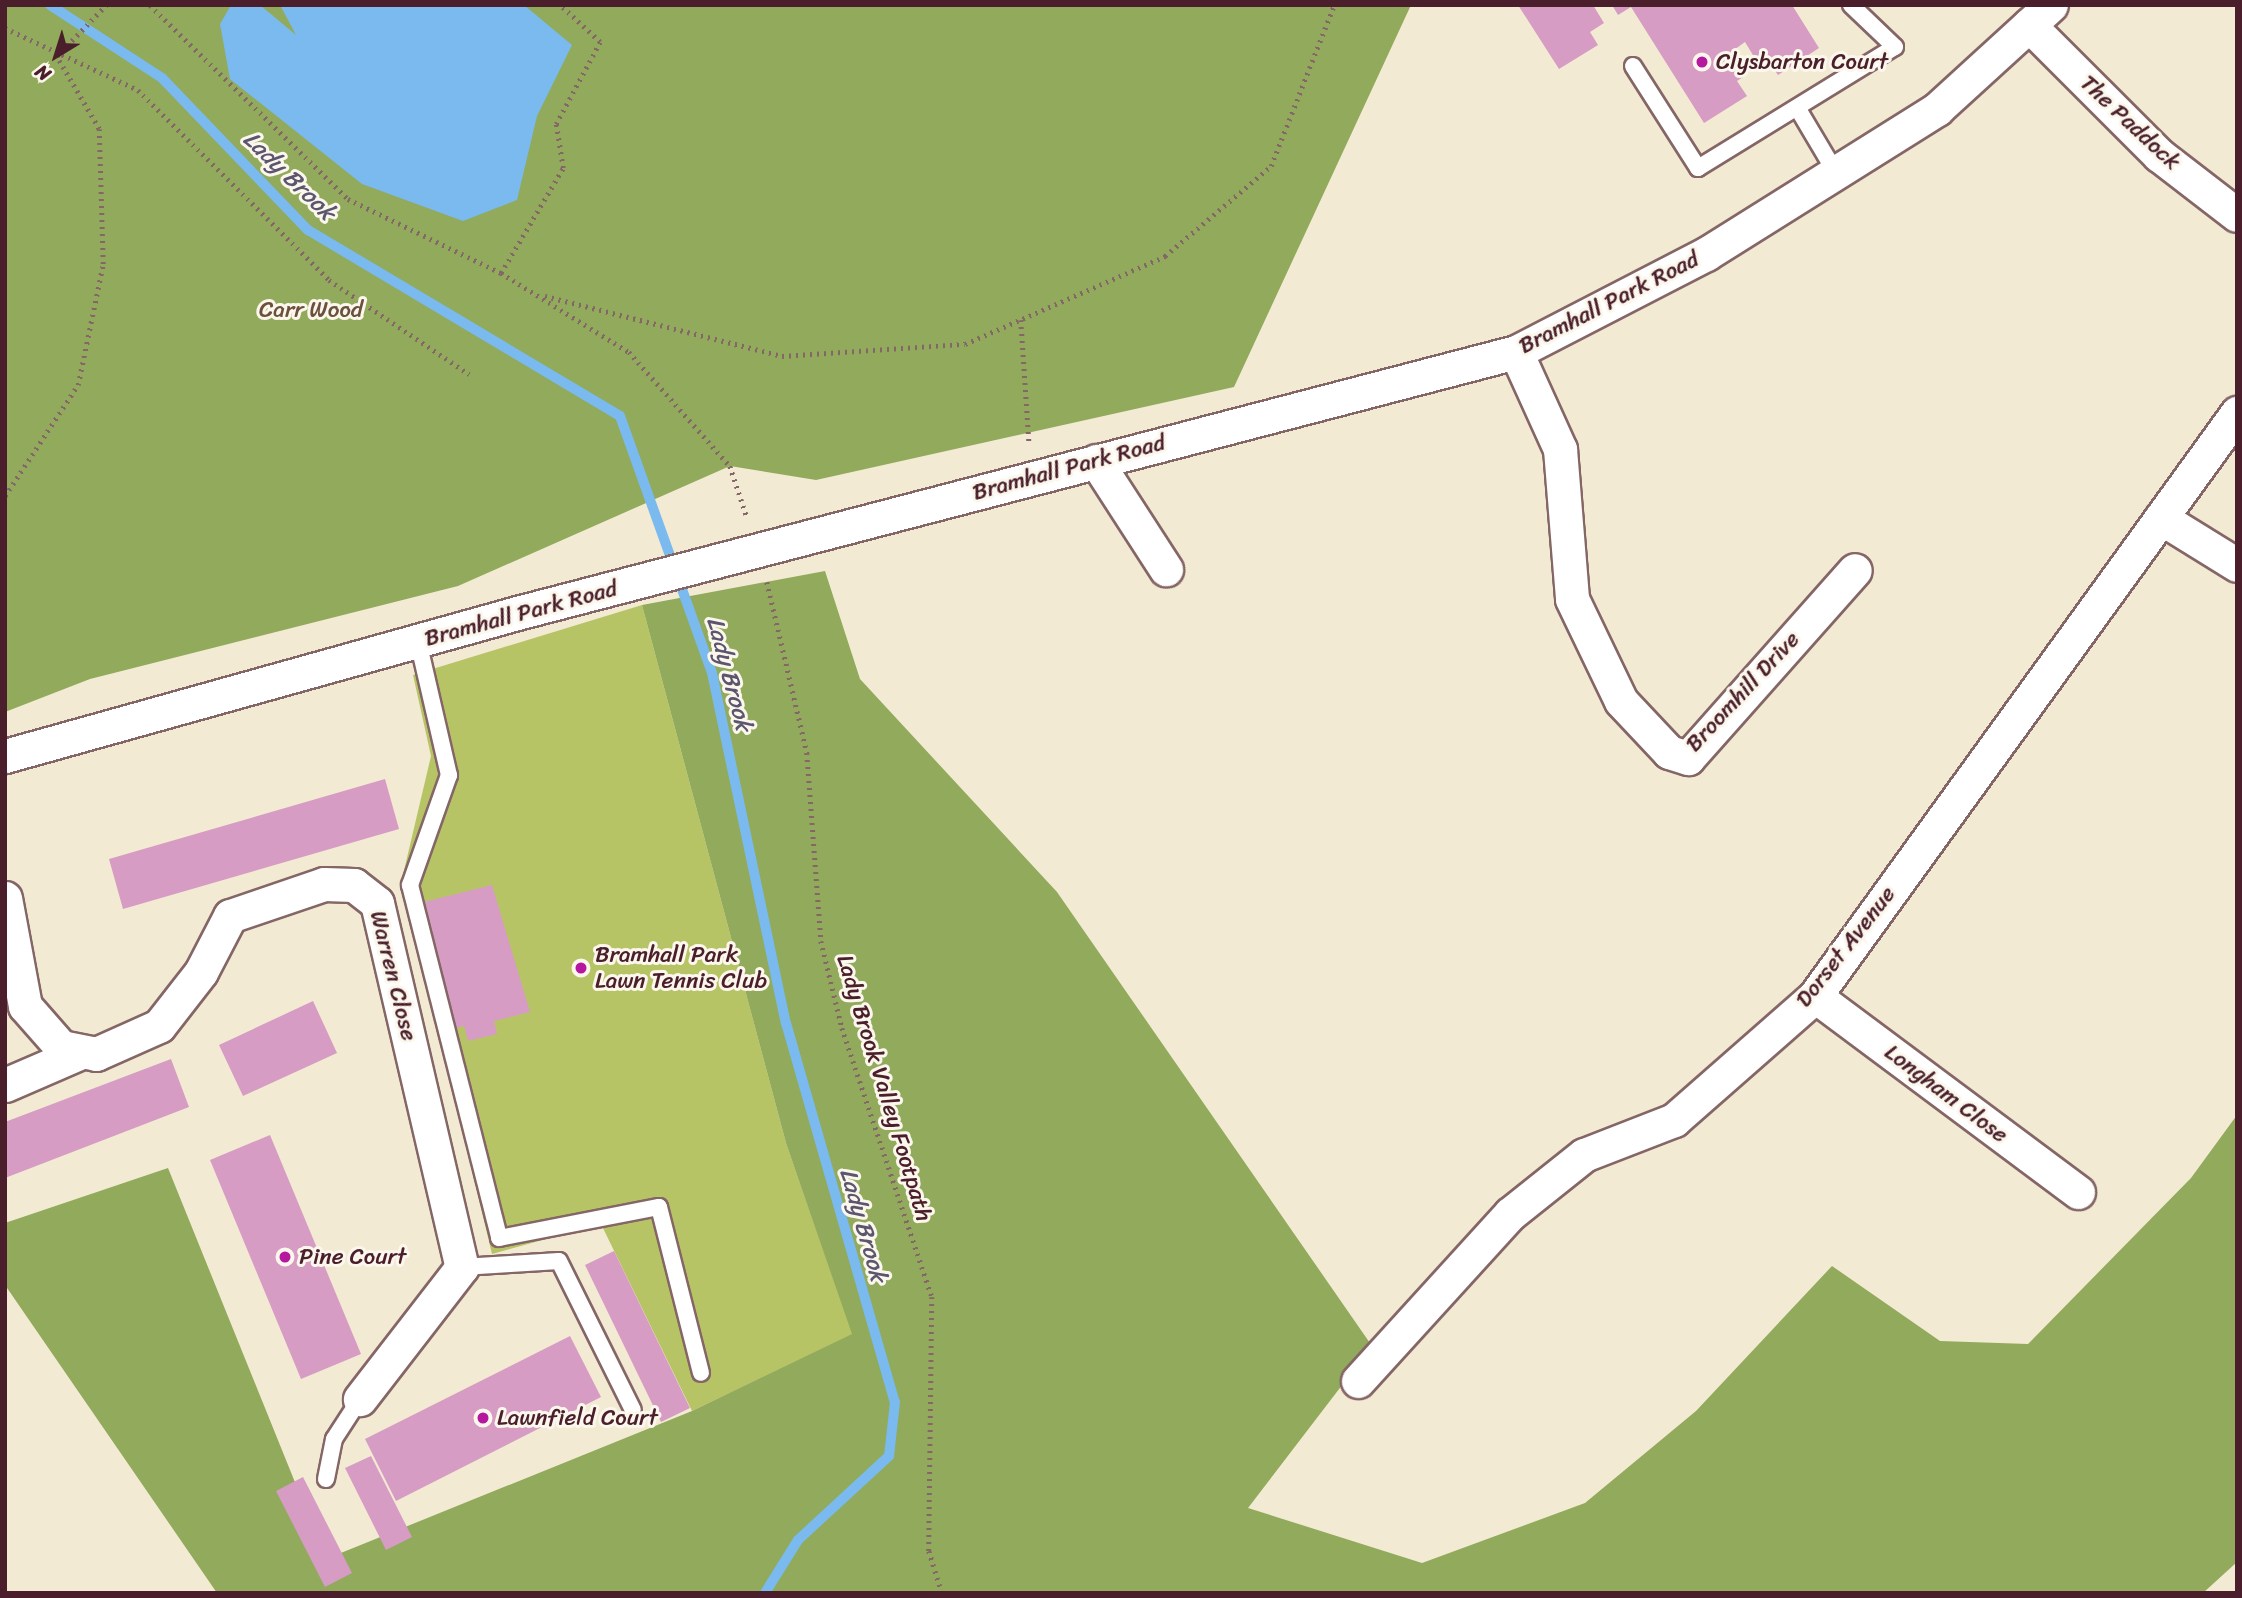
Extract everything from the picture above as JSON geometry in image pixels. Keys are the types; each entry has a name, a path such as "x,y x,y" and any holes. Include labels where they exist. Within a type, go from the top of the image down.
{"street":[{"name":"Bramhall Park Road","path":"5,756 418,641 1516,352 1706,254 1937,109 2040,15"},
{"name":"The Paddock","path":"2040,15 2159,155 2237,215"},
{"name":"Broomhill Drive","path":"1516,352 1560,449 1572,599 1621,701 1669,752 1688,758 1855,570"},
{"name":"Dorset Avenue","path":"1358,1381 1510,1214 1584,1155 1674,1119 1815,996 2237,413"},
{"path":"1096,461 1166,569"},
{"path":"2161,518 2237,565"},
{"name":"Warren Close","path":"5,1085 79,1053 96,1054 159,1026 201,972 230,916 324,884 367,891 377,903 462,1267"},
{"path":"5,898 24,1006 61,1048 79,1053"},
{"name":"Longham Close","path":"1815,996 2078,1192"},
{"path":"360,1399 453,1287 462,1267"}],"lane":[{"path":"1633,66 1699,168 1895,47 1851,5"},
{"path":"1798,109 1836,173"},
{"path":"418,641 449,775 410,885 499,1238 659,1207 701,1373"},
{"path":"462,1267 559,1261 633,1410"},
{"path":"326,1479 334,1438 360,1399"}],"path":[{"path":"57,56 80,38 106,5"},
{"path":"150,5 348,199 501,273 541,295 629,352 730,466 758,551"},
{"path":"501,273 563,168 556,124 600,42 560,5"},
{"path":"541,295 782,356 965,344 1151,262 1271,166 1334,5"},
{"path":"5,28 57,56 138,89 329,280 469,374"},
{"path":"5,496 78,386 103,264 99,129 57,56"},
{"path":"1021,320 1032,478"},
{"name":"Lady Brook Valley Footpath","path":"770,593 807,753 821,941 846,1040 932,1297 929,1550 942,1593"}],"green space":[{"name":"Carr Wood","path":"5,5 1411,5 1234,387 816,480 730,466 458,586 90,679 5,712"},
{"path":"825,571 860,679 1057,892 1372,1346 1248,1508 1422,1563 1585,1503 1696,1411 1832,1266 1940,1341 2028,1344 2191,1178 2237,1115 2237,1562 2203,1593 217,1593 5,1285 5,1223 168,1168 326,1559 692,1411 852,1334 786,1143 642,605"},
{"name":"Bramhall Park Lawn Tennis Club","path":"642,605 786,1143 853,1334 692,1411 601,1224 492,1254 402,879 431,756 413,675"}],"water":[{"path":"231,5 260,5 296,35 280,5 524,5 572,45 537,116 517,200 463,221 362,184 230,79 220,24"}],"building":[{"path":"1518,5 1593,5 1604,23 1590,32 1598,45 1559,69"},
{"name":"Clysbarton Court","path":"1612,5 1792,5 1819,48 1778,75 1768,60 1759,65 1745,42 1731,52 1746,75 1737,81 1747,96 1704,123 1631,7 1618,15"},
{"path":"385,779 399,829 123,909 109,859"},
{"path":"492,885 530,1012 494,1021 497,1034 468,1041 464,1026 456,1028 424,902"},
{"path":"313,1001 337,1053 243,1096 219,1045"},
{"path":"171,1059 189,1107 5,1178 5,1122"},
{"name":"Pine Court","path":"270,1135 361,1354 301,1379 210,1160"},
{"path":"614,1251 690,1408 661,1422 585,1265"},
{"name":"Lawnfield Court","path":"570,1336 601,1397 396,1501 365,1439"},
{"path":"371,1456 412,1537 386,1550 345,1468"},
{"path":"303,1477 352,1573 325,1587 276,1491"}],"waterway":[{"name":"Lady Brook","path":"50,5 162,78 308,230 620,416 712,673 786,1023 895,1402 889,1456 798,1540 765,1593"}],"place":[{"name":"Clysbarton Court","path":"1702,62"},
{"name":"Bramhall Park Lawn Tennis Club","path":"581,968"},
{"name":"Pine Court","path":"285,1257"},
{"name":"Lawnfield Court","path":"483,1418"}]}
